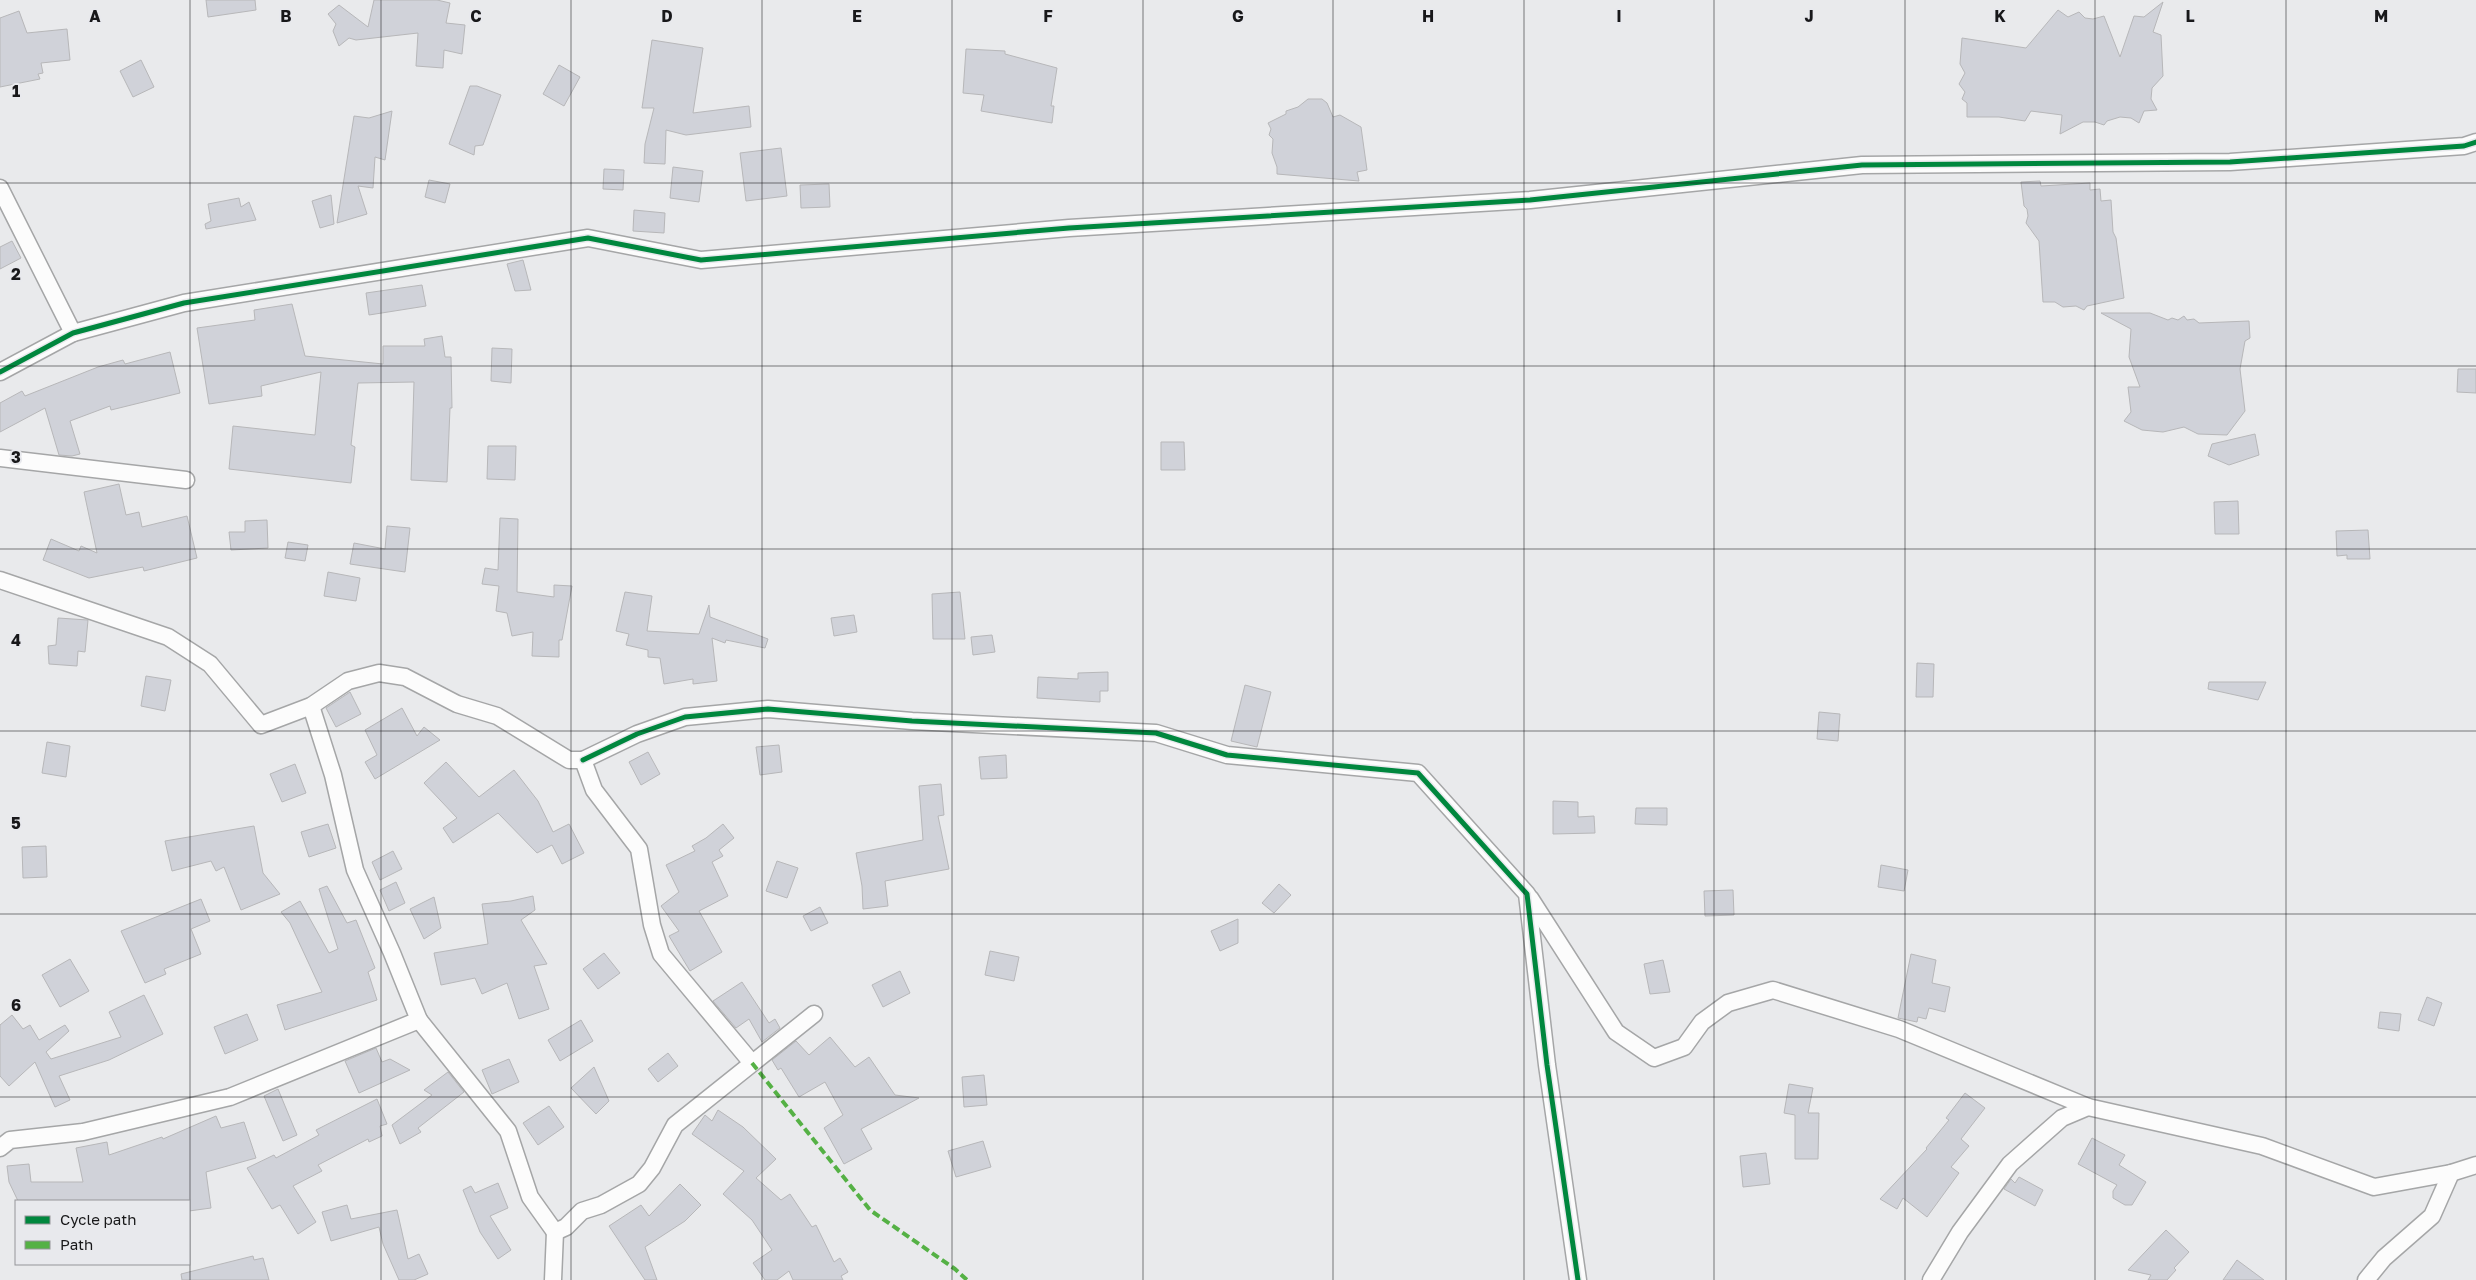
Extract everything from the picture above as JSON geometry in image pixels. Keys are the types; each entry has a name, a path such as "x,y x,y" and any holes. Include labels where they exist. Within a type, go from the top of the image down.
{"street":[{"path":"0,372 73,333 184,303 588,238 701,260 1069,228 1530,200 1862,165 2230,162 2464,146 2476,142"},
{"path":"0,188 73,333"},
{"path":"0,458 186,480"},
{"path":"0,580 168,637 210,664 261,725 311,706 348,681 378,673 404,677 457,704 497,716 569,760 583,760 637,734 684,717 768,709 922,722 1156,733 1227,755 1418,773 1527,894 1616,1032 1654,1058 1684,1047 1702,1022 1728,1003 1773,990 1899,1029 2088,1107 2262,1146 2374,1187 2451,1173 2476,1165"},
{"path":"311,706 333,775 354,870 392,953 419,1020 508,1131 530,1197 555,1232 554,1280"},
{"path":"583,760 594,790 639,849 652,925 661,954 752,1063"},
{"path":"1527,894 1547,1065 1578,1280"},
{"path":"555,1232 566,1226 582,1211 601,1205 639,1184 652,1168 675,1126 814,1014"},
{"path":"0,1148 10,1140 83,1132 230,1097 419,1020"},
{"path":"1931,1280 1960,1232 2010,1164 2062,1118 2088,1107"},
{"path":"2366,1280 2384,1258 2432,1216 2451,1173"}],"building":[{"path":"206,0 255,0 256,10 208,17"},
{"path":"374,0 437,0 450,3 446,23 465,25 462,54 444,50 443,68 416,66 418,33 356,40 349,38 339,46 333,31 336,24 328,14 339,5 368,27"},
{"path":"2163,2 2153,32 2161,35 2163,76 2152,88 2151,99 2157,110 2144,111 2139,123 2131,118 2120,117 2107,121 2104,125 2095,122 2083,122 2060,134 2062,115 2031,111 2025,121 1999,117 1967,117 1967,103 1962,99 1965,92 1959,84 1965,73 1960,64 1962,38 2026,48 2058,10 2068,17 2079,12 2085,18 2093,19 2104,16 2120,57 2134,16 2144,17"},
{"path":"19,11 27,33 67,29 70,60 41,63 43,73 38,74 40,79 0,87 0,18"},
{"path":"652,40 703,48 693,113 749,106 751,127 686,135 666,130 665,164 644,163 645,144 654,108 642,108"},
{"path":"966,49 1005,51 1005,54 1057,68 1051,106 1054,106 1052,123 981,111 984,95 963,93"},
{"path":"141,60 154,87 133,97 120,71"},
{"path":"559,65 580,77 564,106 543,94"},
{"path":"470,86 477,86 501,95 483,145 475,146 474,155 449,144"},
{"path":"1308,99 1322,99 1327,103 1333,117 1340,115 1361,127 1367,170 1357,172 1359,181 1277,174 1277,167 1272,153 1273,139 1269,135 1271,129 1268,123 1286,114 1286,111 1298,107"},
{"path":"392,111 385,160 375,157 373,188 358,186 367,214 337,223 354,116 369,118"},
{"path":"781,148 787,196 746,201 740,153"},
{"path":"673,167 703,171 699,202 670,198"},
{"path":"604,169 624,170 623,190 603,189"},
{"path":"429,180 450,184 445,203 425,197"},
{"path":"2040,181 2041,186 2090,183 2090,190 2100,189 2101,201 2111,200 2113,232 2116,238 2124,298 2087,306 2084,310 2076,306 2063,307 2055,302 2043,302 2039,241 2026,223 2028,216 2027,209 2024,206 2021,182"},
{"path":"829,184 830,207 801,208 800,185"},
{"path":"331,195 334,224 320,228 312,201"},
{"path":"239,198 241,207 249,202 256,220 206,229 205,224 211,221 208,204"},
{"path":"634,210 665,213 664,233 633,231"},
{"path":"12,241 21,258 0,269 0,247"},
{"path":"523,260 531,290 515,291 507,264"},
{"path":"422,285 426,306 369,315 366,293"},
{"path":"292,304 305,356 383,364 383,346 425,346 424,339 442,336 445,357 451,357 452,408 450,408 447,482 411,480 414,382 358,383 351,445 355,447 351,483 229,469 233,426 315,435 321,372 261,386 262,396 209,404 197,328 255,320 254,310"},
{"path":"2101,313 2150,313 2168,320 2172,318 2178,320 2184,316 2187,320 2194,319 2199,323 2249,321 2250,338 2245,341 2240,369 2245,411 2227,435 2198,434 2184,427 2163,432 2142,430 2124,421 2131,412 2128,387 2140,387 2129,357 2131,329"},
{"path":"492,348 512,349 511,383 491,381"},
{"path":"170,352 180,393 111,410 110,406 70,421 80,454 72,456 59,455 45,408 0,432 0,403 22,391 25,396 98,367 123,360 125,364"},
{"path":"2458,369 2476,369 2476,393 2457,392"},
{"path":"2255,434 2259,455 2229,465 2208,456 2212,444"},
{"path":"1161,442 1184,442 1185,470 1161,470"},
{"path":"488,446 516,446 515,480 487,479"},
{"path":"119,484 126,515 139,512 142,527 187,516 197,558 144,571 143,567 89,578 43,560 51,539 79,551 81,546 97,553 84,492"},
{"path":"2238,501 2239,534 2215,534 2214,502"},
{"path":"500,518 518,519 517,592 554,597 554,585 572,586 562,640 559,640 559,657 532,656 533,632 512,636 507,613 496,611 499,586 482,584 485,568 498,570"},
{"path":"267,520 268,548 231,550 229,532 245,532 245,521"},
{"path":"387,526 410,528 405,572 350,564 354,543 385,549"},
{"path":"2368,530 2370,559 2347,559 2347,555 2337,556 2336,531"},
{"path":"288,542 308,545 305,561 285,558"},
{"path":"328,572 360,578 356,601 324,596"},
{"path":"625,592 652,596 647,631 699,634 709,605 710,617 768,639 765,648 726,640 725,643 712,638 717,681 693,684 693,679 664,684 660,658 648,657 648,650 626,645 629,634 616,631"},
{"path":"960,592 965,639 933,639 932,594"},
{"path":"854,615 857,632 834,636 831,618"},
{"path":"58,618 88,620 85,652 78,651 77,666 49,664 48,646 56,645"},
{"path":"992,635 995,652 973,655 971,637"},
{"path":"1917,663 1934,664 1933,697 1916,697"},
{"path":"1108,672 1108,691 1100,691 1100,702 1037,698 1038,677 1078,679 1078,673"},
{"path":"146,676 171,680 165,711 141,706"},
{"path":"2209,682 2266,682 2258,700 2208,689"},
{"path":"1245,685 1271,692 1257,747 1231,741"},
{"path":"350,692 361,714 336,727 326,708"},
{"path":"402,708 417,736 424,727 440,740 375,779 365,762 377,755 365,730"},
{"path":"1819,712 1840,714 1838,741 1817,739"},
{"path":"47,742 70,746 66,777 42,773"},
{"path":"779,745 782,772 760,775 756,747"},
{"path":"648,752 660,774 641,785 629,762"},
{"path":"1006,755 1007,778 981,779 979,757"},
{"path":"446,762 479,797 514,770 538,801 553,832 569,824 584,853 562,864 552,845 537,853 498,813 453,843 443,828 457,818 424,783"},
{"path":"295,764 306,793 282,802 270,774"},
{"path":"941,784 944,815 938,816 949,869 885,881 888,906 863,909 862,886 856,853 923,840 919,786"},
{"path":"1553,801 1578,802 1578,817 1594,816 1595,833 1553,834"},
{"path":"1636,808 1667,808 1667,825 1635,824"},
{"path":"328,824 336,848 309,857 301,832"},
{"path":"723,824 734,838 719,850 723,856 712,862 728,896 699,911 722,952 690,971 669,936 679,931 661,906 679,892 666,865 695,851 692,846 706,838"},
{"path":"254,826 263,873 280,894 241,910 224,867 216,871 211,861 172,871 165,841"},
{"path":"46,846 47,877 23,878 22,847"},
{"path":"393,851 402,869 380,880 372,862"},
{"path":"777,861 798,868 787,898 766,891"},
{"path":"1881,865 1908,870 1904,891 1878,887"},
{"path":"396,882 405,903 389,911 380,890"},
{"path":"1279,884 1291,895 1274,913 1262,903"},
{"path":"327,886 347,923 356,920 375,968 368,972 377,1000 285,1030 277,1005 322,992 290,923 281,912 300,901 329,953 338,949 319,889"},
{"path":"1733,890 1734,915 1705,916 1704,891"},
{"path":"533,896 535,910 521,920 547,964 534,966 549,1009 519,1019 507,983 482,994 475,978 441,985 434,953 488,944 482,904 511,901"},
{"path":"434,897 441,928 424,939 410,909"},
{"path":"201,899 210,921 191,929 201,954 164,969 166,974 145,983 121,931"},
{"path":"820,907 828,923 811,931 803,916"},
{"path":"1238,919 1238,943 1220,951 1211,931"},
{"path":"990,951 1019,957 1014,981 985,975"},
{"path":"604,953 620,973 598,989 583,969"},
{"path":"1911,954 1936,960 1932,983 1950,987 1945,1012 1929,1008 1926,1019 1918,1017 1917,1022 1898,1018"},
{"path":"70,959 89,991 60,1007 42,975"},
{"path":"1663,960 1670,992 1650,994 1644,964"},
{"path":"900,971 910,993 883,1007 872,985"},
{"path":"742,982 769,1023 775,1019 780,1028 762,1042 749,1019 736,1028 713,1001"},
{"path":"144,995 163,1034 109,1060 59,1076 70,1100 55,1107 35,1062 9,1086 0,1076 0,1025 12,1015 23,1029 30,1025 39,1040 65,1025 69,1031 46,1052 51,1059 121,1037 109,1012"},
{"path":"2427,997 2442,1003 2434,1026 2418,1020"},
{"path":"2380,1012 2401,1014 2399,1031 2378,1028"},
{"path":"247,1014 258,1040 225,1054 214,1027"},
{"path":"581,1020 593,1041 560,1061 548,1040"},
{"path":"830,1037 855,1067 869,1057 895,1095 919,1098 861,1129 872,1149 844,1164 824,1128 843,1115 825,1082 799,1097 781,1068 778,1070 772,1060 796,1041 809,1055"},
{"path":"376,1048 382,1062 390,1059 410,1070 359,1093 345,1061"},
{"path":"668,1053 678,1066 658,1082 648,1069"},
{"path":"509,1059 519,1082 492,1094 482,1070"},
{"path":"594,1067 609,1101 596,1114 571,1088"},
{"path":"448,1072 464,1092 418,1128 421,1132 400,1144 392,1125 432,1095 424,1090"},
{"path":"984,1075 987,1105 964,1107 962,1077"},
{"path":"1789,1084 1813,1088 1808,1113 1819,1113 1818,1159 1795,1159 1795,1115 1784,1113"},
{"path":"278,1089 297,1135 283,1141 264,1096"},
{"path":"1965,1093 1985,1108 1961,1139 1969,1146 1951,1167 1959,1173 1927,1217 1903,1198 1897,1209 1880,1199 1927,1149 1949,1120 1946,1118"},
{"path":"377,1099 387,1124 380,1126 382,1136 369,1142 368,1139 318,1165 322,1171 293,1186 316,1222 298,1234 280,1205 272,1209 247,1168 274,1155 276,1158 319,1135 316,1130"},
{"path":"549,1106 564,1127 538,1145 523,1123"},
{"path":"718,1110 743,1127 776,1159 756,1178 781,1200 790,1194 812,1227 816,1225 834,1262 840,1258 848,1272 841,1276 843,1280 793,1280 789,1271 777,1280 765,1280 753,1263 772,1250 752,1220 723,1194 744,1171 692,1134 705,1115 712,1121"},
{"path":"216,1116 221,1128 244,1122 256,1158 206,1172 211,1208 190,1211 190,1200 18,1200 9,1182 7,1166 29,1164 31,1182 83,1182 76,1148 107,1142 109,1155 162,1137 163,1139"},
{"path":"2092,1138 2125,1155 2119,1165 2146,1182 2132,1205 2125,1205 2113,1198 2113,1191 2117,1185 2078,1164"},
{"path":"983,1141 991,1167 956,1177 948,1151"},
{"path":"1766,1153 1770,1184 1743,1187 1740,1156"},
{"path":"2019,1177 2043,1190 2035,1206 2004,1189 2011,1179 2015,1183"},
{"path":"498,1183 508,1208 490,1216 511,1250 498,1259 480,1232 463,1190 471,1186 475,1193"},
{"path":"680,1184 701,1205 685,1221 645,1247 657,1280 645,1280 609,1226 641,1205 649,1216"},
{"path":"347,1205 351,1219 397,1210 408,1259 419,1254 428,1274 414,1280 399,1280 383,1244 379,1227 331,1241 322,1212"},
{"path":"2166,1230 2189,1252 2174,1268 2176,1270 2167,1280 2148,1280 2151,1275 2128,1270"},
{"path":"253,1256 254,1260 263,1258 269,1280 182,1280 181,1274"},
{"path":"2237,1260 2264,1280 2223,1280"}],"marked path":[{"path":"752,1063 870,1210 955,1269 967,1280"}],"cycle path":[{"path":"0,372 73,333 184,303 588,238 701,260 1069,228 1530,200 1862,165 2230,162 2464,146 2476,142"},
{"path":"583,760 637,734 685,717 768,709 912,721 1156,733 1227,755 1418,773 1527,894 1547,1065 1578,1280"}]}
